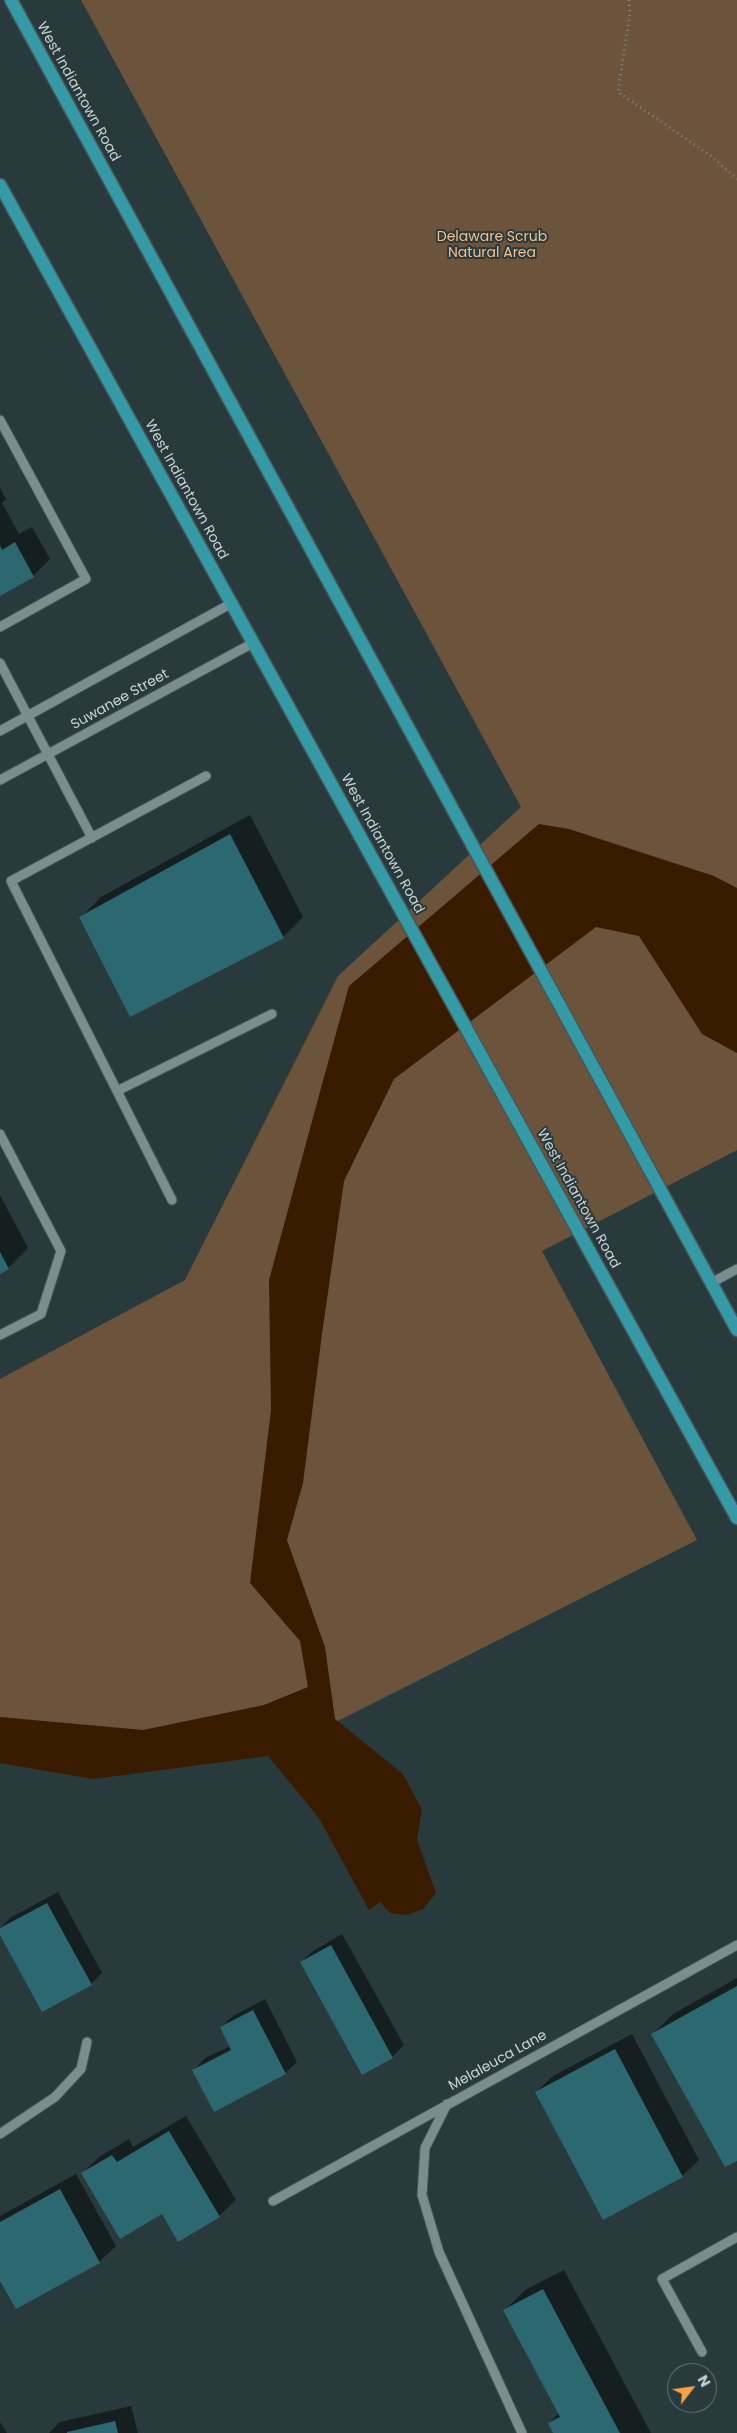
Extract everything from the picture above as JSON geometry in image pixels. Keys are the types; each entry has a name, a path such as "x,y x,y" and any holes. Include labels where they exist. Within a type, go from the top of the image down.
{"main road":[{"name":"West Indiantown Road","path":"11,0 737,1330"},
{"name":"West Indiantown Road","path":"0,185 737,1518"}],"street":[{"path":"0,420 86,579 0,627"},
{"path":"0,731 232,603"},
{"name":"Suwanee Street","path":"0,780 253,642"},
{"path":"0,663 92,838"},
{"path":"172,1200 11,881 206,776"},
{"path":"117,1091 272,1014"},
{"path":"0,1134 61,1251 41,1314 0,1335"},
{"path":"711,1283 737,1269"},
{"name":"Melaleuca Lane","path":"273,2201 737,1945"},
{"path":"0,2134 55,2098 82,2069 87,2042"},
{"path":"447,2104 425,2148 422,2195 439,2252 522,2433"},
{"path":"702,2352 662,2279 737,2237"}],"path":[{"path":"629,0 630,13 618,92 711,156 737,180"}],"green space":[{"name":"Delaware Scrub Natural Area","path":"81,0 737,0 737,1150 542,1251 697,1540 304,1738 0,1733 0,1379 185,1280 338,976 521,807"}],"shaded area":[{"path":"539,824 569,829 714,876 737,888 737,1053 702,1034 639,936 596,927 394,1079 344,1181 303,1483 287,1540 325,1647 335,1719 403,1774 422,1810 417,1840 436,1893 423,1909 406,1915 390,1913 380,1902 369,1910 319,1818 268,1756 93,1779 0,1763 0,1717 143,1730 264,1705 308,1687 300,1641 250,1583 271,1410 269,1280 349,986"}],"building":[{"path":"15,542 34,577 0,596 0,545 2,550"},
{"path":"230,834 284,938 130,1017 79,917"},
{"path":"0,1252 9,1269 0,1274"},
{"path":"47,1903 92,1985 42,2012 0,1935 0,1928"},
{"path":"331,1945 393,2058 362,2075 300,1962"},
{"path":"737,1986 737,2161 725,2167 651,2034"},
{"path":"253,2010 286,2074 214,2112 192,2070 231,2050 220,2027"},
{"path":"615,2049 683,2177 603,2220 535,2092"},
{"path":"169,2131 220,2217 178,2242 162,2214 120,2239 81,2173 112,2155 117,2162"},
{"path":"60,2189 100,2263 16,2309 0,2281 0,2222"},
{"path":"543,2289 620,2433 553,2433 548,2423 560,2417 503,2310"},
{"path":"115,2421 118,2433 67,2433 67,2432"}]}
